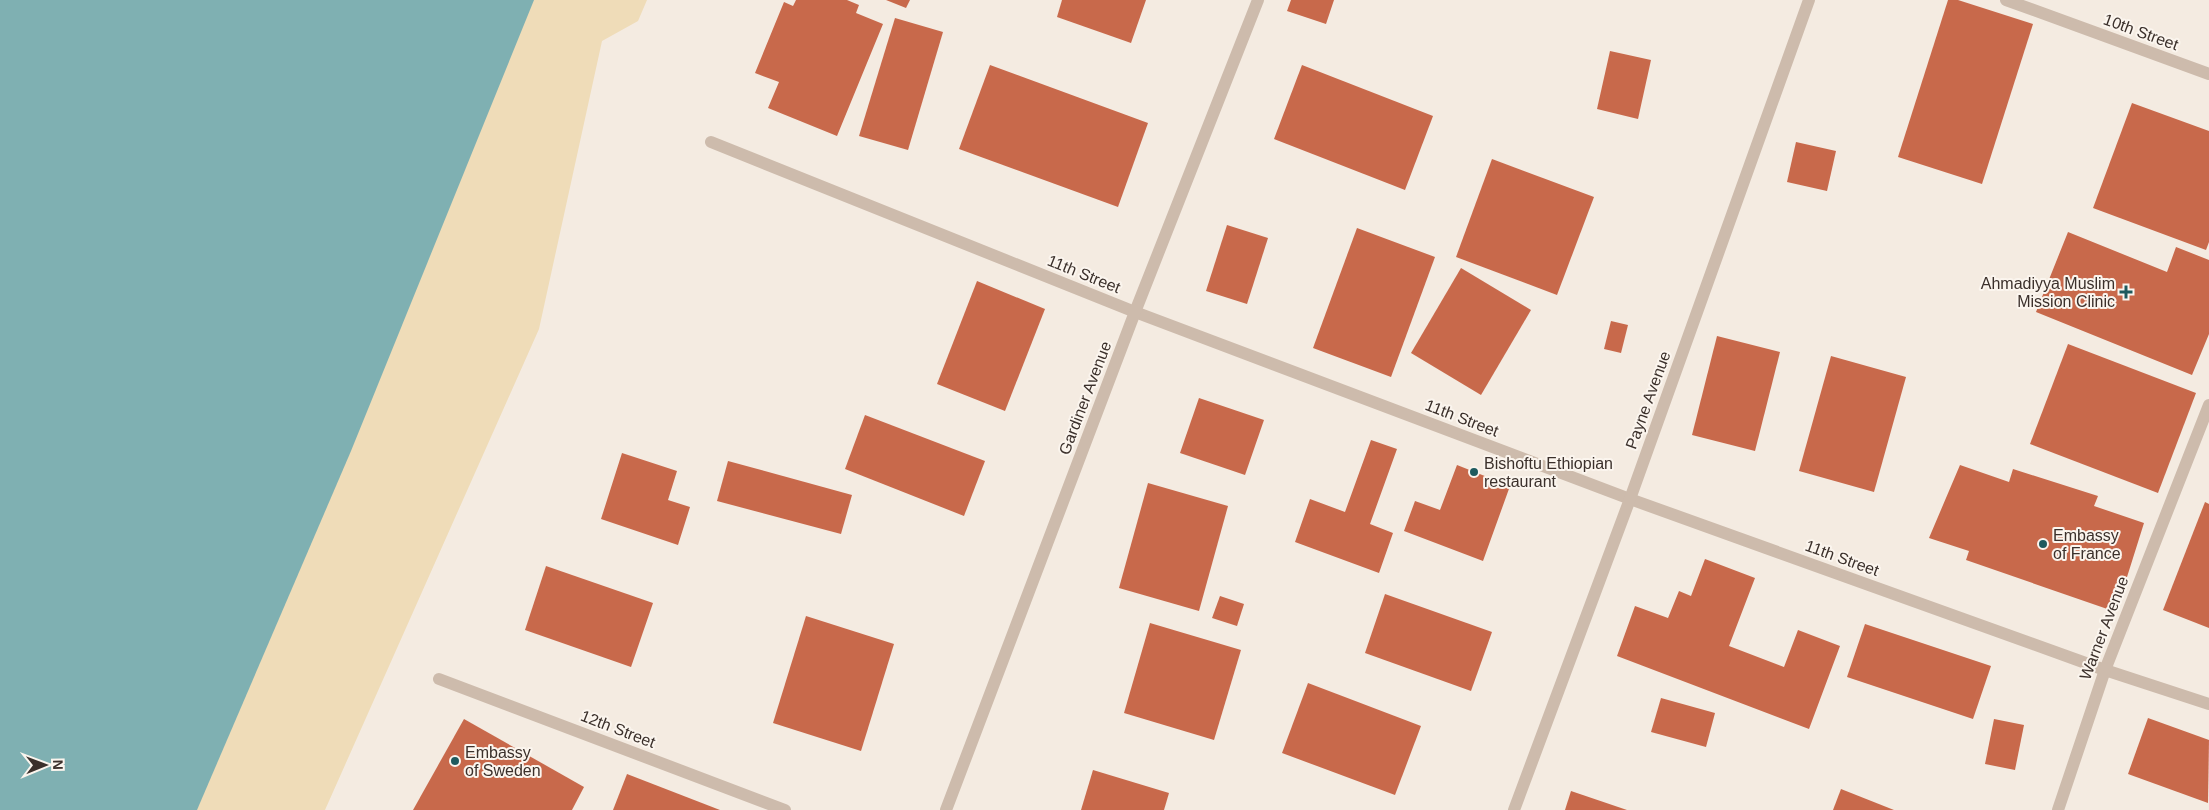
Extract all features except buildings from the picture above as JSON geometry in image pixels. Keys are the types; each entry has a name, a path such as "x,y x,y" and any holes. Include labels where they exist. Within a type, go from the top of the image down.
{"street":[{"name":"Gardiner Avenue","path":"946,810 1135,312 1258,0"},
{"name":"Payne Avenue","path":"1514,810 1630,499 1810,0"},
{"name":"10th Street","path":"2006,0 2209,74"},
{"name":"11th Street","path":"711,142 1135,312 1630,499 2105,670 2209,704"},
{"name":"Warner Avenue","path":"2058,810 2105,670 2209,405"},
{"name":"12th Street","path":"439,679 785,810"}],"sand":[{"path":"518,0 647,0 638,21 602,41 539,329 325,810 182,810"}],"water":[{"path":"0,0 534,0 351,451 197,810 0,810"}],"place":[{"name":"Ahmadiyya Muslim Mission Clinic","path":"2126,292"},
{"name":"Bishoftu Ethiopian restaurant","path":"1474,472"},
{"name":"Embassy of France","path":"2043,544"},
{"name":"Embassy of Sweden","path":"455,761"}]}
